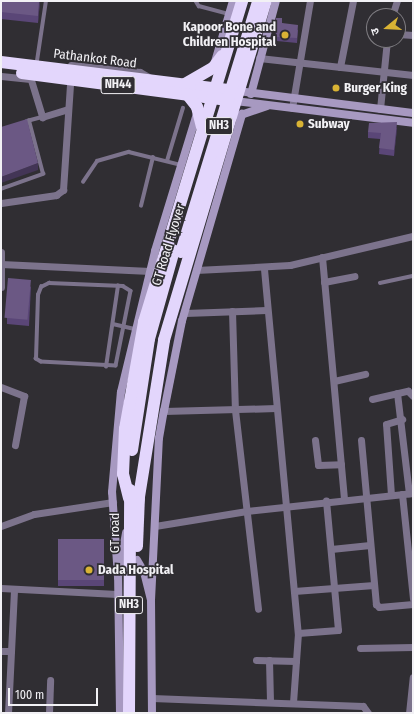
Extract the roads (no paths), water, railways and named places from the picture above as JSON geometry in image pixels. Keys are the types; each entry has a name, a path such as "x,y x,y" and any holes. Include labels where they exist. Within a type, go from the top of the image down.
{"highway":[{"path":"134,501 123,474 134,368 164,251 242,1"},
{"name":"GT Road Flyover","path":"134,501 140,435 147,387 178,251 250,1"},
{"name":"GT Road Flyover","path":"178,251 258,1"},
{"path":"134,501 164,340 266,1"},
{"path":"202,130 198,110 186,89 213,68 228,49"},
{"name":"Pathankot Road","path":"1,62 154,81 186,89"},
{"name":"NH44","path":"1,70 186,89 237,96"},
{"name":"GT road","path":"129,713 129,518 134,501"},
{"name":"GT road","path":"134,501 137,560 137,713"}],"street":[{"path":"213,68 233,1"},
{"path":"251,94 259,58 276,1"},
{"path":"292,108 301,63 310,1"},
{"path":"340,67 353,1"},
{"path":"380,109 382,72 386,48"},
{"path":"1,56 140,72 154,81"},
{"path":"259,58 413,75"},
{"path":"1,76 165,96 186,89"},
{"path":"31,80 42,117 68,109"},
{"path":"1,203 62,193 70,85"},
{"path":"237,96 251,94 294,98 413,113"},
{"path":"237,96 272,105 413,123"},
{"path":"229,120 242,114 272,105"},
{"path":"365,117 366,107"},
{"path":"120,713 117,594 118,577 113,502 121,392 150,271 198,110"},
{"path":"152,713 151,600 164,411 185,313 196,270 242,114"},
{"path":"196,270 264,269 413,236"},
{"path":"1,252 1,287"},
{"path":"322,257 344,499"},
{"path":"2,264 150,271"},
{"path":"264,269 266,310 298,633 293,703"},
{"path":"324,282 354,276"},
{"path":"185,313 266,310"},
{"path":"232,311 235,410 258,609"},
{"path":"334,380 365,374"},
{"path":"1,387 24,396 15,445"},
{"path":"372,398 410,391 413,396"},
{"path":"397,393 402,419 408,493 413,598"},
{"path":"164,411 276,408"},
{"path":"391,495 386,424 402,419"},
{"path":"315,440 318,465 341,464"},
{"path":"361,440 365,498 377,607 413,604"},
{"path":"155,526 285,506 408,493"},
{"path":"298,633 338,630 326,501"},
{"path":"1,526 34,514 113,502"},
{"path":"118,577 129,518"},
{"path":"331,549 370,545"},
{"path":"137,560 144,572 151,600"},
{"path":"294,591 374,585"},
{"path":"1,588 117,594"},
{"path":"8,713 14,589"},
{"path":"360,648 413,647"},
{"path":"1,651 11,651"},
{"path":"256,660 296,661"},
{"path":"269,660 270,702"},
{"path":"409,713 413,677"},
{"path":"49,713 50,680"},
{"path":"152,698 362,706 368,713"}],"lane":[{"path":"37,61 46,1"},
{"path":"196,1 199,6 229,14"},
{"path":"167,161 183,108"},
{"path":"22,123 42,117"},
{"path":"1,189 43,174 29,121"},
{"path":"83,182 93,164 102,158 129,152 181,165"},
{"path":"142,206 153,157"},
{"path":"380,283 413,276"},
{"path":"50,283 118,286 131,291 124,326 117,364 106,367 36,359 38,295 41,287 50,283"},
{"path":"106,367 118,286"},
{"path":"113,324 135,329"}],"place":[{"name":"Kapoor Bone and Children Hospital","path":"285,35"},
{"name":"Burger King","path":"336,88"},
{"name":"Subway","path":"300,124"},
{"name":"Dada Hospital","path":"89,570"}]}
